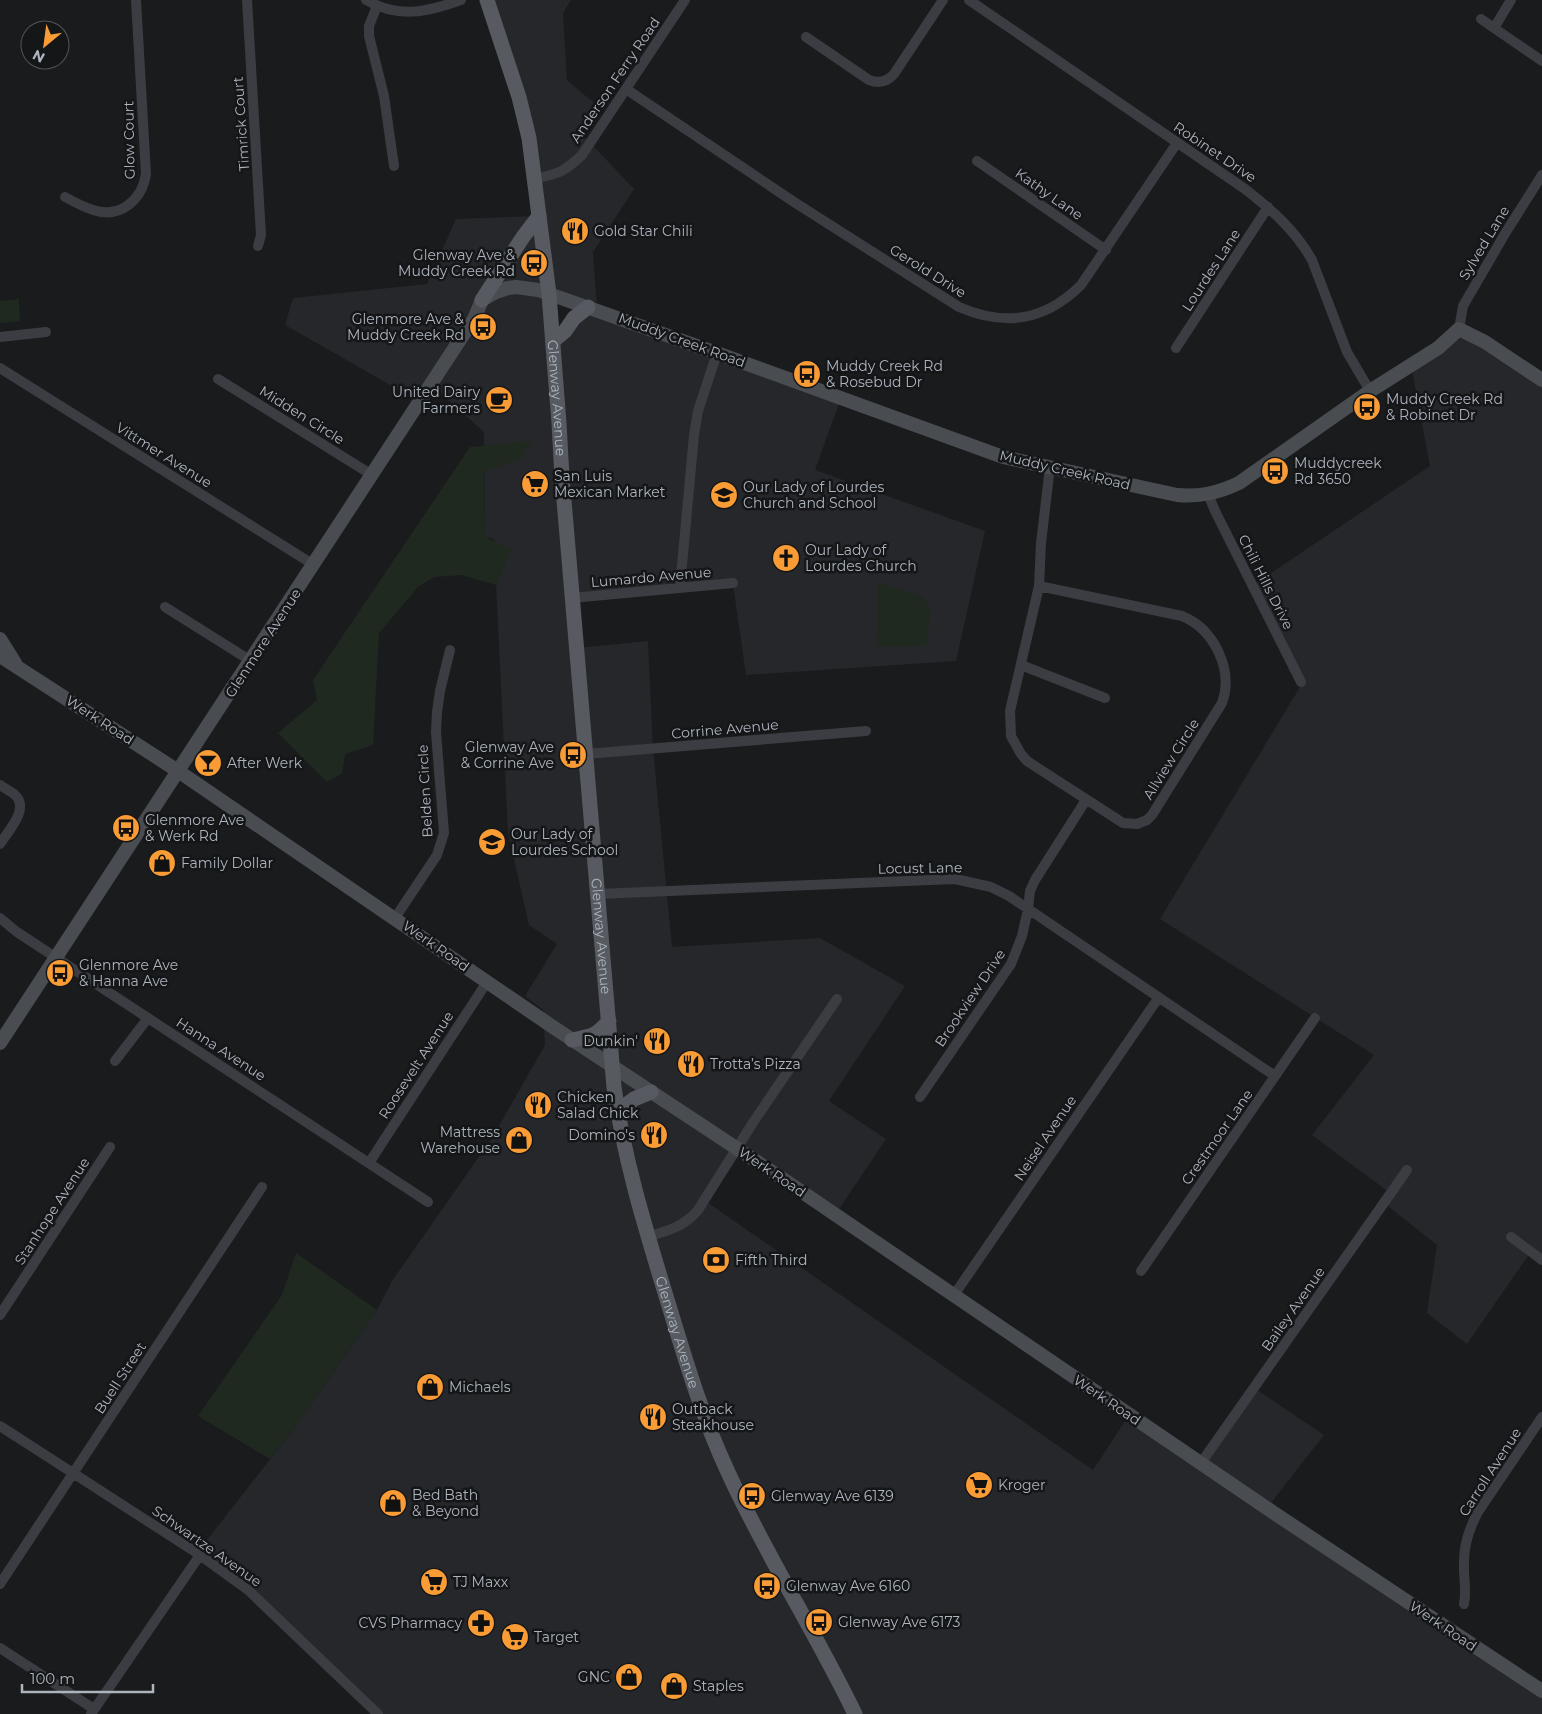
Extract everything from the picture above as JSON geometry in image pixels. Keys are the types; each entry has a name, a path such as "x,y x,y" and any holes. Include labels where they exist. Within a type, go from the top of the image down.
{"main road":[{"name":"Glenway Avenue","path":"487,0 519,98 528,138 549,294 572,598 613,1067 624,1149 647,1236 693,1387 723,1462 855,1714"},
{"path":"482,300 539,216"},
{"path":"553,341 565,331 574,318 588,308"},
{"path":"572,1040 595,1035 609,1021"},
{"path":"618,1112 634,1099 651,1092"}],"street":[{"name":"Glow Court","path":"65,197 92,210 100,212 117,211 132,203 138,197 145,182 136,0"},
{"name":"Timrick Court","path":"247,0 261,235 258,246"},
{"path":"366,0 377,6 402,12 435,9 461,0"},
{"name":"Anderson Ferry Road","path":"535,179 559,174 582,155 685,0"},
{"path":"806,37 869,80 875,82 886,81 894,74 943,0"},
{"name":"Robinet Drive","path":"969,0 1245,189 1268,207 1294,233 1308,253 1348,352 1370,391"},
{"path":"1494,28 1511,0"},
{"path":"377,6 370,26 369,36 384,96 394,166"},
{"path":"1481,19 1542,61"},
{"name":"Gerold Drive","path":"626,90 958,307 986,317 1016,319 1029,316 1056,305 1070,296 1081,285 1106,250 1177,143"},
{"name":"Kathy Lane","path":"977,161 1106,250"},
{"name":"Sylved Lane","path":"1460,329 1463,306 1506,232 1542,176"},
{"name":"Lourdes Lane","path":"1176,348 1268,207"},
{"path":"482,300 496,292 516,287 530,288 549,294"},
{"name":"Muddy Creek Road","path":"549,294 1003,457 1177,495 1193,496 1222,491 1239,484 1370,391 1438,348 1460,329"},
{"name":"Glenmore Avenue","path":"0,1043 474,319 482,300"},
{"path":"1460,329 1485,342 1542,380"},
{"path":"0,337 46,332"},
{"path":"680,587 694,435 698,412 717,353"},
{"name":"Vittmer Avenue","path":"0,368 314,565"},
{"name":"Midden Circle","path":"218,379 372,475"},
{"name":"Allview Circle","path":"1039,586 1189,619 1204,630 1212,641 1226,673 1226,693 1222,703 1152,815 1147,820 1137,824 1123,823 1028,761 1014,744 1009,725 1010,712 1039,586 1041,543 1050,467"},
{"name":"Chili Hills Drive","path":"1208,494 1301,682"},
{"name":"Lumardo Avenue","path":"572,598 680,587 733,584"},
{"path":"165,607 251,661"},
{"path":"0,639 17,666"},
{"name":"Belden Circle","path":"395,918 431,866 442,844 444,833 436,732 440,691 450,650"},
{"name":"Werk Road","path":"0,656 178,771 572,1040 737,1148 1382,1586 1542,1691"},
{"path":"1021,665 1105,698"},
{"name":"Corrine Avenue","path":"586,754 866,731"},
{"path":"0,785 15,795 20,805 18,816 0,844"},
{"name":"Brookview Drive","path":"920,1097 1011,964 1022,936 1030,891 1035,880 1086,800"},
{"name":"Locust Lane","path":"598,894 956,879 991,887 1009,896 1275,1076"},
{"name":"Hanna Avenue","path":"0,918 17,932 56,958 428,1202"},
{"name":"Roosevelt Avenue","path":"369,1163 487,982"},
{"name":"Neisel Avenue","path":"954,1295 1159,997"},
{"path":"647,1236 679,1226 693,1215 838,999"},
{"path":"115,1061 148,1018"},
{"name":"Crestmoor Lane","path":"1141,1270 1315,1018"},
{"name":"Stanhope Avenue","path":"0,1315 110,1147"},
{"name":"Bailey Avenue","path":"1202,1463 1406,1170"},
{"name":"Buell Street","path":"0,1584 262,1187"},
{"path":"1511,1237 1542,1260"},
{"name":"Carroll Avenue","path":"1464,1604 1466,1591 1464,1554 1472,1523 1542,1417"},
{"name":"Schwartze Avenue","path":"0,1426 200,1555 248,1590 378,1714"},
{"path":"0,1648 92,1711 200,1555"}],"shaded area":[{"path":"487,0 571,0 563,13 567,80 600,108 583,135 634,189 593,252 597,310 841,398 815,470 985,531 956,661 746,675 733,584 572,598 577,648 648,641 653,749 672,947 820,938 905,986 829,1101 886,1139 835,1215 737,1149 704,1200 1093,1470 1129,1415 1202,1463 1254,1388 1324,1435 1267,1508 1542,1691 1542,1714 378,1714 263,1603 197,1553 292,1431 377,1310 392,1281 492,1138 545,1045 543,1010 525,996 557,944 529,925 508,833 494,539 485,537 484,432 431,385 420,402 285,325 293,298 427,284 456,219 539,216 536,190","holes":["549,295 588,308 553,341"]},
{"path":"19,299 20,321 0,323 0,301"},
{"path":"1459,329 1542,380 1542,1260 1530,1253 1467,1344 1427,1313 1437,1245 1384,1203 1390,1193 1312,1135 1374,1055 1160,919 1300,687 1301,682 1252,586 1430,466 1411,365"},
{"path":"532,441 520,460 484,471 485,537 512,549 496,585 461,575 434,577 418,587 379,633 373,745 345,754 342,774 327,782 278,733 317,700 313,680 470,447"},
{"path":"878,583 922,596 931,610 926,646 877,646"},
{"path":"296,1253 377,1310 292,1431 270,1459 198,1416 282,1295"}],"place":[{"name":"Gold Star Chili","path":"575,231"},
{"name":"Glenway Ave & Muddy Creek Rd","path":"534,263"},
{"name":"Glenmore Ave & Muddy Creek Rd","path":"483,327"},
{"name":"Muddy Creek Rd & Rosebud Dr","path":"807,374"},
{"name":"United Dairy Farmers","path":"499,400"},
{"name":"Muddy Creek Rd & Robinet Dr","path":"1367,407"},
{"name":"Muddycreek Rd 3650","path":"1275,471"},
{"name":"San Luis Mexican Market","path":"535,484"},
{"name":"Our Lady of Lourdes Church and School","path":"724,495"},
{"name":"Our Lady of Lourdes Church","path":"786,558"},
{"name":"Glenway Ave & Corrine Ave","path":"573,755"},
{"name":"After Werk","path":"208,763"},
{"name":"Glenmore Ave & Werk Rd","path":"126,828"},
{"name":"Our Lady of Lourdes School","path":"492,842"},
{"name":"Family Dollar","path":"162,863"},
{"name":"Glenmore Ave & Hanna Ave","path":"60,973"},
{"name":"Dunkin'","path":"657,1041"},
{"name":"Trotta’s Pizza","path":"691,1064"},
{"name":"Chicken Salad Chick","path":"538,1105"},
{"name":"Domino's","path":"654,1135"},
{"name":"Mattress Warehouse","path":"519,1140"},
{"name":"Fifth Third","path":"716,1260"},
{"name":"Michaels","path":"430,1387"},
{"name":"Outback Steakhouse","path":"653,1417"},
{"name":"Kroger","path":"979,1485"},
{"name":"Glenway Ave 6139","path":"752,1496"},
{"name":"Bed Bath & Beyond","path":"393,1503"},
{"name":"TJ Maxx","path":"434,1582"},
{"name":"Glenway Ave 6160","path":"767,1586"},
{"name":"Glenway Ave 6173","path":"819,1622"},
{"name":"CVS Pharmacy","path":"481,1623"},
{"name":"Target","path":"515,1637"},
{"name":"GNC","path":"629,1677"},
{"name":"Staples","path":"674,1686"}]}
